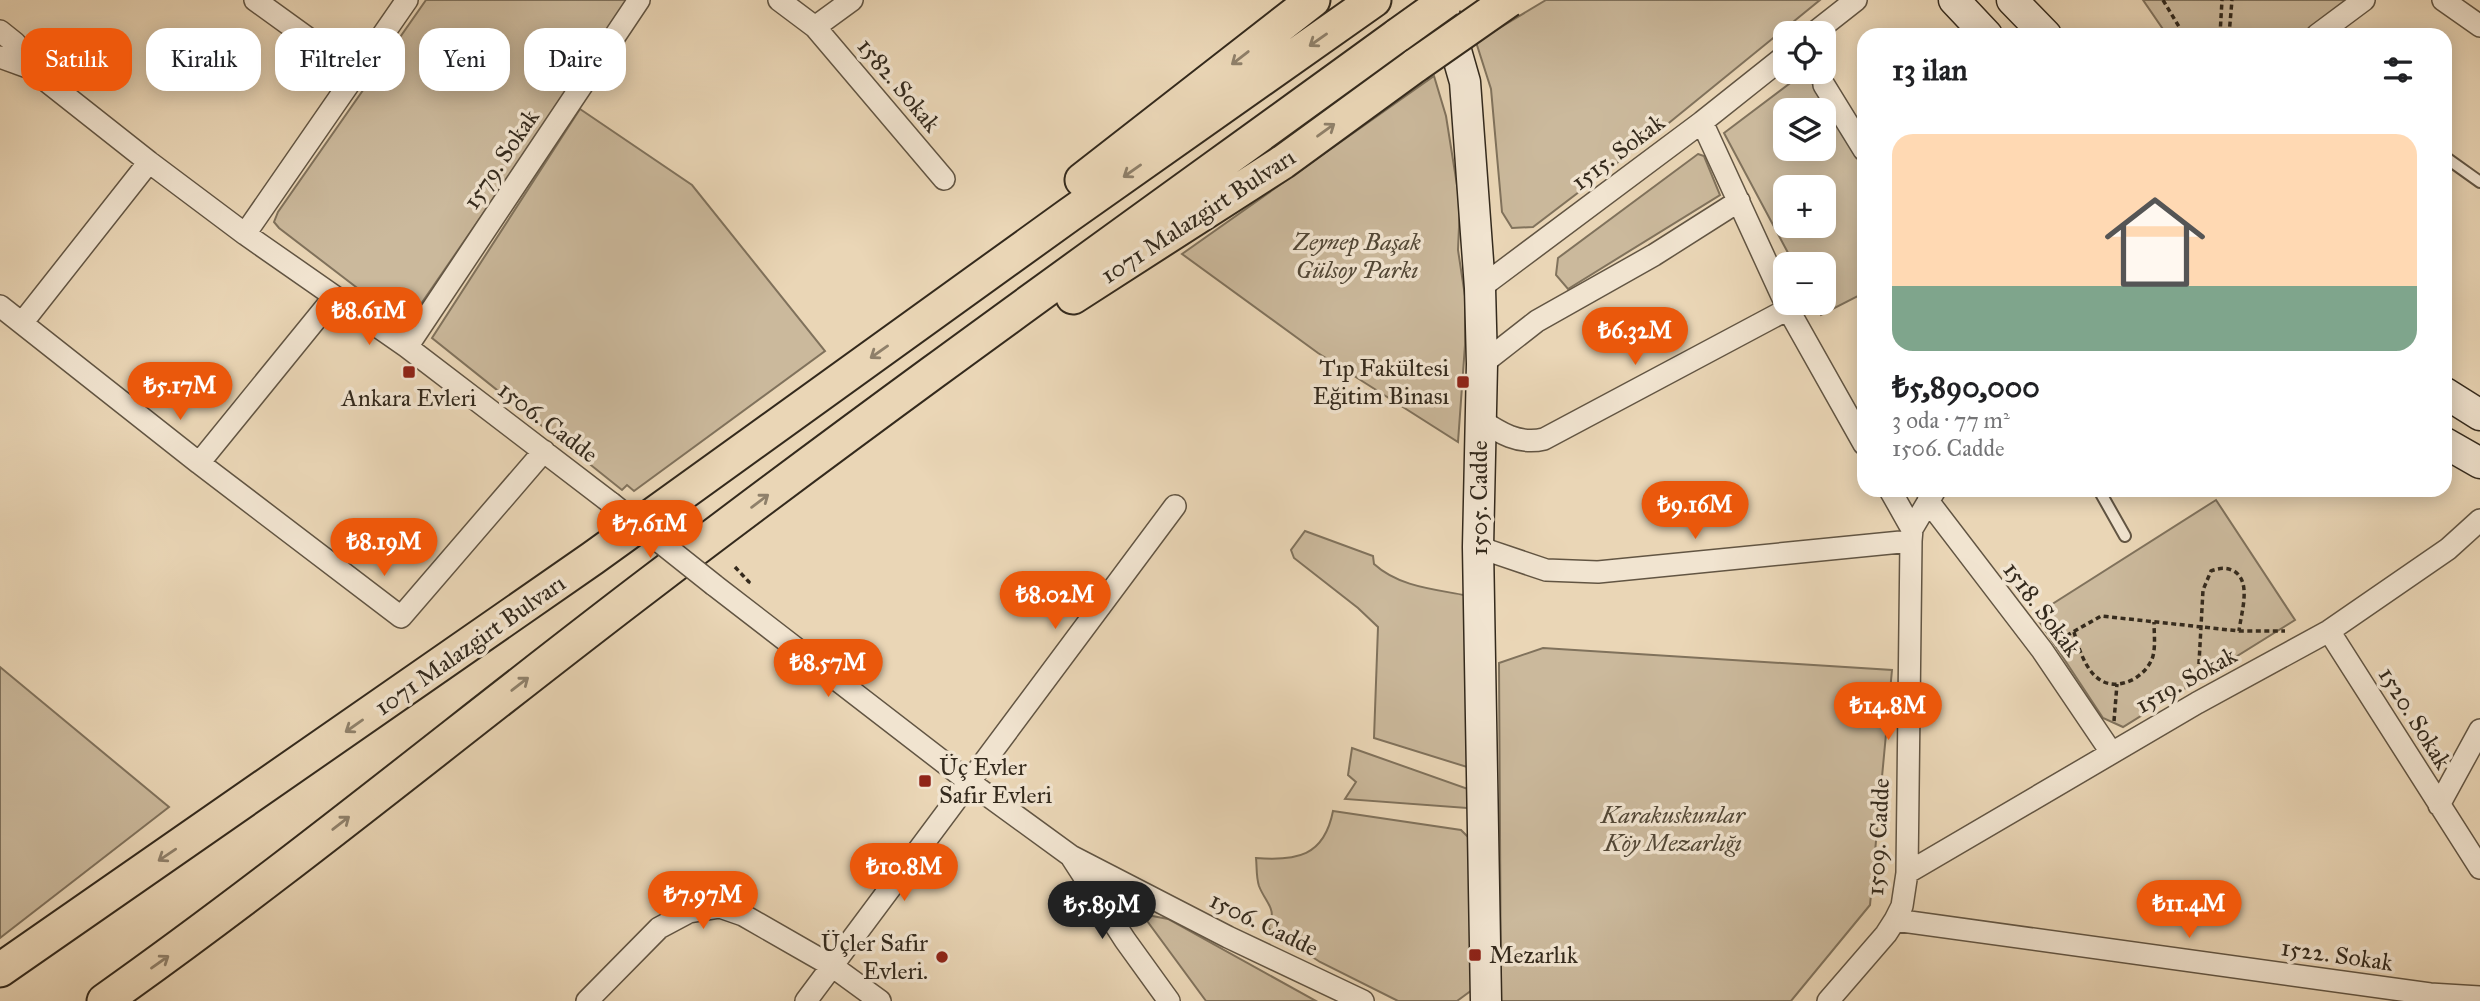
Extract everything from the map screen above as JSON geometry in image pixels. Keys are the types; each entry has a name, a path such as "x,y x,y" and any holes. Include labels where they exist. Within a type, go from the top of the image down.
{"main road":[{"name":"1071 Malazgirt Bulvarı","path":"934,313 1035,216 1313,0"},
{"name":"1071 Malazgirt Bulvarı","path":"0,970 593,558 1374,0"},
{"name":"1071 Malazgirt Bulvarı","path":"104,1001 202,931 654,580 876,415 1447,0"},
{"name":"1071 Malazgirt Bulvarı","path":"876,415 966,368 1283,162 1509,0"}],"street":[{"path":"255,0 294,28"},
{"path":"387,28 407,0"},
{"name":"1579. Sokak","path":"407,347 639,0"},
{"name":"1582. Sokak","path":"779,0 815,27 944,179"},
{"path":"815,27 852,0"},
{"name":"1505. Cadde","path":"1438,0 1449,26 1465,82 1480,288 1482,363 1478,547 1486,1001"},
{"path":"1829,21 1856,0"},
{"path":"1954,0 1980,28"},
{"path":"2012,0 2039,28"},
{"path":"2327,28 2364,0"},
{"path":"2443,0 2480,26"},
{"name":"1506. Cadde","path":"0,31 15,43 21,53"},
{"name":"1506. Cadde","path":"0,57 21,65"},
{"name":"1515. Sokak","path":"1480,288 1773,66"},
{"path":"1824,85 1857,139"},
{"name":"1506. Cadde","path":"59,91 245,234 407,347 968,781 1071,856 1228,937 1363,1001"},
{"path":"245,234 344,91"},
{"path":"1702,122 1773,276"},
{"path":"22,323 149,162"},
{"path":"1482,363 1537,321 1654,255 1739,201"},
{"path":"199,463 334,297"},
{"path":"0,306 199,463 401,617 544,452"},
{"path":"1479,419 1498,432 1515,439 1531,442 1544,439 1777,315"},
{"path":"1791,315 1857,432"},
{"path":"2452,397 2480,415"},
{"path":"2452,447 2480,463"},
{"path":"1478,547 1546,570 1598,572 1911,535 1893,497"},
{"name":"1509. Cadde","path":"1828,1001 1886,934 1902,906 1907,873 1911,535 1930,497"},
{"name":"1518. Sokak","path":"1932,497 2042,650 2111,752"},
{"path":"806,1001 1175,506"},
{"name":"1519. Sokak","path":"1907,873 2111,752 2329,631 2448,549 2480,520"},
{"name":"1520. Sokak","path":"2329,631 2480,868"},
{"path":"2439,804 2480,730"},
{"path":"1071,856 1125,940 1170,1001"},
{"path":"587,1001 659,928 689,912 720,908 743,915 832,966 880,1001"},
{"name":"1522. Sokak","path":"1895,920 2430,994 2480,997"}],"lane":[{"path":"2452,163 2480,182"},
{"path":"2103,497 2125,536"}],"path":[{"path":"2163,0 2180,28"},
{"path":"2220,28 2222,0"},
{"path":"2230,28 2232,0"},
{"path":"2197,703 2203,590 2211,571 2229,569 2241,576 2245,583 2239,631"},
{"path":"2042,650 2101,616 2239,631 2329,631"},
{"path":"2074,632 2081,656 2090,670 2102,682 2117,684 2141,675 2147,668 2153,657 2154,622"}],"green space":[{"path":"426,0 630,0 611,28 524,28 524,91 567,91 412,317 399,320 274,222 278,212 362,91 405,91 405,30"},
{"path":"1546,0 1820,0 1794,21 1773,21 1773,38 1659,131 1533,227 1512,228 1502,212 1491,89 1476,42"},
{"path":"2143,0 2347,0 2311,28 2162,28"},
{"name":"Zeynep Başak Gülsoy Parkı","path":"1434,76 1446,116 1460,204 1458,250 1465,296 1465,345 1458,442 1318,353 1182,254"},
{"path":"1789,84 1812,84 1821,98 1773,98 1773,161 1836,161 1836,122 1857,156 1857,297 1836,307 1836,252 1788,252 1780,238 1836,238 1836,175 1773,175 1773,225 1724,133"},
{"path":"580,109 692,185 825,351 634,491 627,485 622,490 432,338"},
{"path":"1698,154 1704,156 1720,195 1568,289 1556,275 1558,258"},
{"path":"2216,500 2295,620 2123,727 2103,718 2035,615"},
{"path":"1305,531 1373,556 1374,564 1405,582 1464,595 1469,607 1473,715 1467,767 1374,738 1378,627 1294,558 1291,550"},
{"name":"Karakuskunlar Köy Mezarlığı","path":"1543,648 1892,670 1870,905 1791,1001 1501,1001 1499,663"},
{"path":"0,667 169,807 0,938"},
{"path":"1352,748 1468,789 1473,800 1467,808 1345,799 1356,782 1348,775"},
{"path":"1333,811 1461,830 1469,838 1476,987 1457,1001 1398,1001 1320,962 1268,928 1272,916 1270,906 1259,886 1256,858 1296,857 1306,853 1323,838"},
{"path":"1142,914 1168,919 1316,1001 1206,1001"}],"place":[{"name":"Ankara Evleri","path":"409,372"},
{"name":"Tıp Fakültesi Eğitim Binası","path":"1463,382"},
{"name":"Üç Evler Safir Evleri","path":"925,781"},
{"name":"Mezarlık","path":"1475,955"},
{"name":"Üçler Safir Evleri.","path":"942,957"}]}
